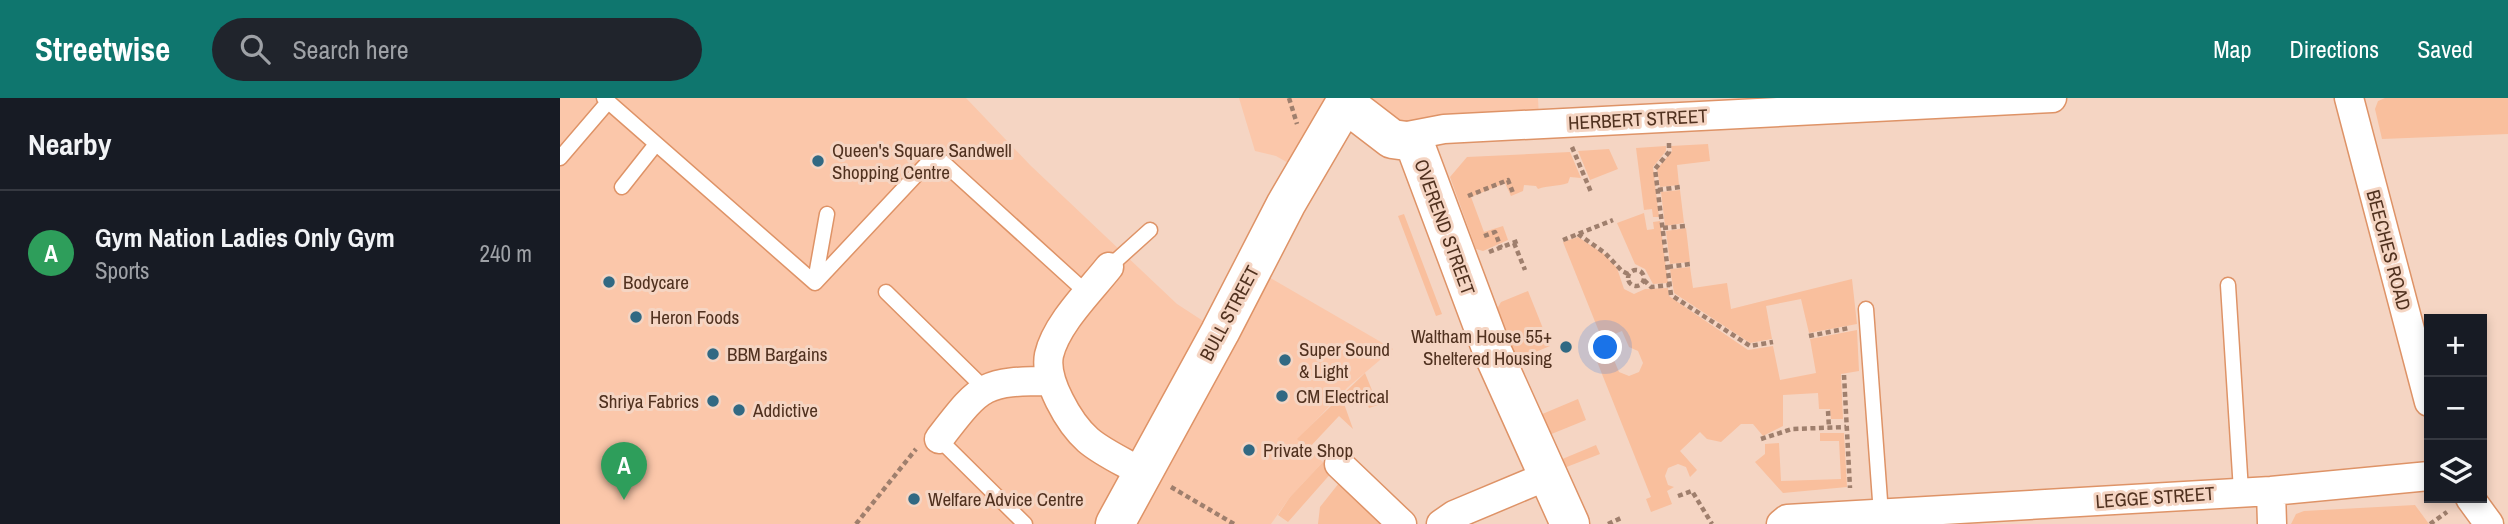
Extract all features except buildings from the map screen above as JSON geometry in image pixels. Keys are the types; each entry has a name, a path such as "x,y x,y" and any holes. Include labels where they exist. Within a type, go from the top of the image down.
{"street":[{"name":"HERBERT STREET","path":"1392,139 1444,130 1527,124 2052,98"},
{"name":"BEECHES ROAD","path":"2349,98 2424,383"},
{"name":"OVEREND STREET","path":"1344,99 1392,139 1414,142 1538,480 1549,524"},
{"name":"BULL STREET","path":"1115,524 1155,479 1220,332 1344,99"},
{"path":"1109,267 1062,326 1049,355 1049,377 1066,413 1088,440 1155,479"},
{"path":"939,439 968,401 984,388 1009,381 1051,381"},
{"path":"1339,464 1402,524"},
{"name":"LEGGE STREET","path":"1781,524 1787,519 2271,491 2424,476"},
{"name":"OVEREND STREET","path":"1538,480 1570,524"},
{"path":"1441,524 1454,515 1538,480"},
{"path":"2271,491 2273,524"},
{"path":"2462,503 2489,524"}],"lane":[{"path":"560,158 606,100 815,283"},
{"path":"622,187 656,144"},
{"path":"815,283 935,155 1088,294"},
{"path":"815,283 827,214"},
{"path":"1109,267 1150,230"},
{"path":"2228,285 2241,491"},
{"path":"886,292 984,388"},
{"path":"1866,309 1881,514"},
{"path":"939,439 1025,524"}],"path":[{"path":"1669,139 1669,152 1655,169 1671,295 1750,346 1773,342"},
{"path":"1571,143 1591,192"},
{"path":"1471,206 1467,195 1508,180 1513,193"},
{"path":"1658,190 1680,187"},
{"path":"1654,219 1661,218"},
{"path":"1563,240 1613,220"},
{"path":"1480,226 1484,237 1494,232 1501,247"},
{"path":"1663,228 1685,226"},
{"path":"1578,234 1628,274"},
{"path":"1481,256 1516,242 1525,270"},
{"path":"1668,267 1690,264"},
{"path":"1628,274 1638,269 1651,287 1670,285"},
{"path":"1628,274 1629,282 1633,286 1640,285 1644,280"},
{"path":"1809,336 1868,326"},
{"path":"1844,375 1850,493"},
{"path":"1828,411 1829,428"},
{"path":"1761,439 1792,429 1847,427"},
{"path":"856,524 919,446 939,439"},
{"path":"1155,479 1234,524"},
{"path":"1678,496 1692,491 1712,524"},
{"path":"2430,524 2462,503"},
{"path":"1608,524 1621,518"}],"shaded area":[{"path":"560,98 966,98 1030,165 1177,304 1220,332 1253,268 1393,349 1348,387 1298,439 1323,462 1290,497 1271,524 560,524"},
{"path":"1239,98 1538,98 1539,119 1392,139 1345,103 1304,172 1276,156 1255,151"},
{"path":"2385,98 2508,98 2508,134 2382,139 2375,109 2378,101"},
{"path":"1708,144 1710,161 1677,165 1679,185 1660,187 1657,169 1672,151 1671,146"},
{"path":"1666,146 1666,151 1653,167 1659,217 1653,217 1652,209 1644,210 1636,148"},
{"path":"1609,149 1618,169 1590,180 1578,151"},
{"path":"1570,152 1581,178 1570,177 1568,183 1538,189 1536,186 1524,185 1523,191 1511,196 1505,183 1471,197 1484,232 1503,226 1508,240 1483,251 1476,249 1450,177 1467,157"},
{"path":"1680,190 1684,223 1665,226 1661,192"},
{"path":"1644,213 1647,230 1654,229 1653,222 1660,221 1668,283 1653,284 1645,269 1635,264 1617,223"},
{"path":"1404,214 1442,314 1436,316 1398,216"},
{"path":"1686,228 1690,262 1670,264 1666,231"},
{"path":"1578,237 1604,254 1617,268 1624,289 1634,294 1645,289 1668,288 1669,296 1748,350 1773,346 1780,380 1816,373 1810,339 1857,330 1859,371 1841,374 1843,419 1831,419 1830,409 1819,409 1818,393 1783,395 1783,426 1763,436 1753,424 1741,424 1721,442 1707,439 1700,432 1680,451 1697,470 1690,477 1686,467 1678,464 1668,468 1665,476 1668,485 1674,487 1667,491 1672,504 1651,512 1646,499 1651,497 1596,359 1611,353 1619,372 1629,376 1639,372 1643,363 1638,351 1629,347 1622,331 1602,339 1563,242"},
{"path":"1690,267 1693,288 1727,283 1731,309 1852,279 1857,324 1809,333 1801,299 1766,306 1772,339 1750,343 1674,293 1670,269"},
{"path":"1528,291 1550,346 1521,358 1520,353 1514,352 1497,309 1501,302"},
{"path":"1365,373 1378,405 1369,408 1362,391 1342,398 1353,429 1339,416 1308,449 1297,439"},
{"path":"1578,399 1586,420 1549,435 1540,415"},
{"path":"1820,433 1844,433 1847,487 1783,493 1755,462 1765,454 1765,444 1779,443 1781,481 1841,479 1839,441 1820,441"},
{"path":"1596,445 1600,454 1564,468 1560,460"},
{"path":"1323,462 1333,471 1288,522 1278,515 1290,497"},
{"path":"1339,483 1388,524 1318,524 1320,507"},
{"path":"2415,505 2429,524 2291,524 2296,514 2304,511"}],"place":[{"name":"Queen's Square Sandwell Shopping Centre","path":"818,161"},
{"name":"Bodycare","path":"609,282"},
{"name":"Heron Foods","path":"636,317"},
{"name":"Waltham House 55+ Sheltered Housing","path":"1566,347"},
{"name":"BBM Bargains","path":"713,354"},
{"name":"Super Sound & Light","path":"1285,360"},
{"name":"CM Electrical","path":"1282,396"},
{"name":"Shriya Fabrics","path":"713,401"},
{"name":"Addictive","path":"739,410"},
{"name":"Private Shop","path":"1249,450"},
{"name":"Welfare Advice Centre","path":"914,499"},
{"name":"Gym Nation Ladies Only Gym","path":"624,500"}]}
